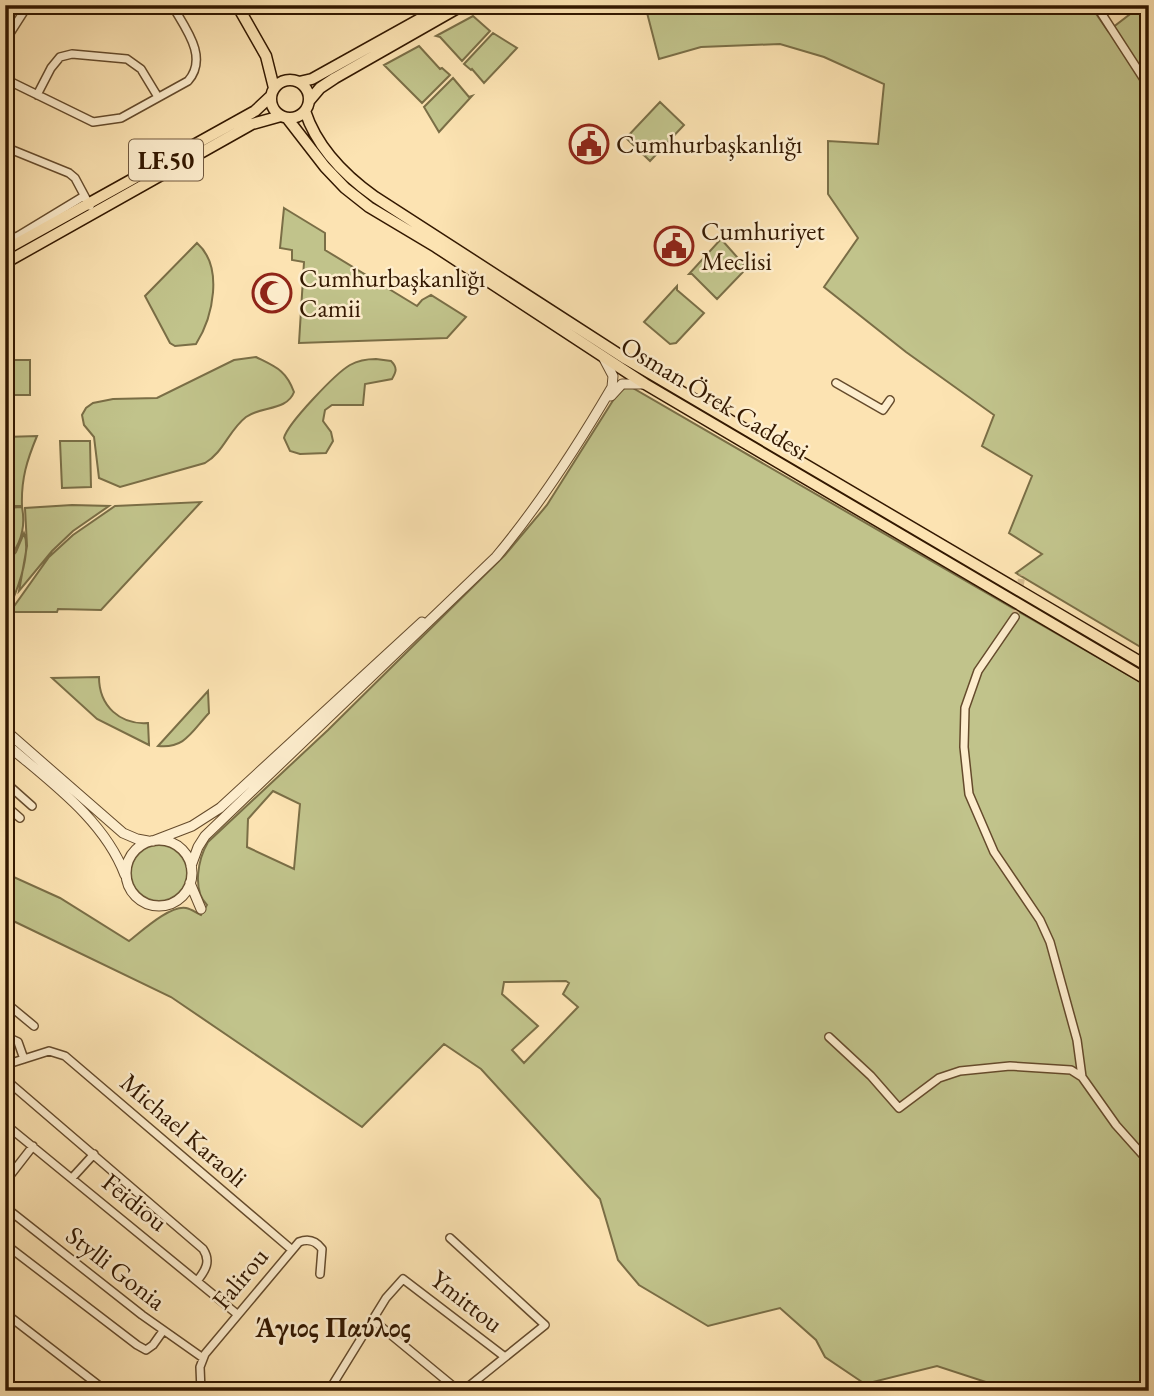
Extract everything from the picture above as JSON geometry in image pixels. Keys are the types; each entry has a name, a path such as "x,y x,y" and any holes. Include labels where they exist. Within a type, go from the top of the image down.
{"main road":[{"path":"237,5 281,76 306,82 330,74 463,5"},
{"path":"307,106 330,74 445,5"},
{"path":"263,50 274,80 274,110 284,117"},
{"path":"294,81 308,92 307,106"},
{"name":"LF.50","path":"5,250 255,111 281,83 294,81"},
{"name":"LF.50","path":"5,263 89,204 252,124 297,117 307,106"},
{"name":"Osman Örek Caddesi","path":"307,106 309,122 328,155 375,197 626,359 1149,667"},
{"name":"Osman Örek Caddesi","path":"284,117 325,167 369,207 436,247 645,384 1149,681"}],"street":[{"path":"5,41 28,5"},
{"path":"1096,5 1149,87"},
{"path":"5,79 93,122 121,118 188,80 195,73 197,52 175,6"},
{"path":"37,95 60,57 72,54 127,59 141,69 158,97"},
{"path":"5,147 69,173 75,178 89,204 5,241"},
{"path":"5,743 94,822 111,846 131,890 143,901 158,906 174,902 184,903 201,909 190,883 191,866 205,837 496,557 539,505 612,387 613,376 604,359"},
{"path":"581,439 615,389 629,383 645,384"},
{"path":"836,383 883,410 890,400"},
{"path":"126,878 126,867 133,852 142,845 192,826 220,808 510,540"},
{"path":"1015,617 978,671 965,708 964,747 969,794 994,852 1040,920 1050,942 1077,1040 1082,1077"},
{"path":"5,730 123,833 137,839 170,842 179,846 188,856 191,866"},
{"path":"5,782 32,806"},
{"path":"5,805 20,818"},
{"path":"174,902 183,895 190,883"},
{"path":"5,1002 34,1026"},
{"path":"5,1036 18,1042 24,1059 5,1065"},
{"path":"829,1037 871,1076 899,1108 939,1078 960,1071 1010,1066 1071,1070 1082,1077 1116,1125 1149,1162"},
{"name":"Michael Karaoli","path":"24,1059 54,1051 65,1056 291,1250"},
{"path":"5,1079 205,1252 207,1265 198,1281"},
{"name":"Feidiou","path":"5,1124 237,1314"},
{"path":"5,1182 33,1146"},
{"path":"72,1178 94,1154"},
{"name":"Stylli Gonia","path":"5,1207 163,1332 203,1358"},
{"path":"373,1320 461,1391 545,1325 450,1238"},
{"name":"Falirou","path":"203,1358 291,1250 305,1239 319,1244 322,1249 320,1274"},
{"path":"5,1244 137,1345 146,1350 163,1332"},
{"name":"Ymittou","path":"333,1384 386,1298 402,1279 505,1357"},
{"path":"5,1313 106,1391"},
{"path":"200,1390 200,1367 203,1358"}],"green space":[{"path":"645,5 1090,5 1108,31 1142,5 1149,5 1149,652 1016,573 1042,554 1009,533 1032,476 982,446 994,415 906,352 824,287 858,238 828,194 828,141 878,144 884,84 824,57 780,44 701,47 659,59"},
{"path":"473,16 490,31 462,61 436,36"},
{"path":"493,33 517,48 484,83 464,64"},
{"path":"419,46 440,69 450,75 422,103 384,65"},
{"path":"453,78 469,97 472,96 439,132 424,107"},
{"path":"660,102 684,125 650,161 626,138"},
{"path":"284,208 325,233 325,250 417,306 431,295 466,317 447,338 299,343 304,262 292,260 292,250 280,248"},
{"path":"721,239 745,266 743,272 717,299 689,274"},
{"path":"197,243 211,265 211,307 196,344 175,346 170,343 145,296"},
{"path":"677,286 677,290 704,313 676,343 670,344 644,322"},
{"path":"256,357 275,367 288,379 294,392 286,402 246,417 217,453 205,463 120,487 99,478 94,437 84,425 82,415 86,408 93,403 113,399 157,398 234,360"},
{"path":"376,359 391,361 395,368 392,379 365,384 363,405 332,405 325,410 323,421 331,432 333,441 326,453 300,454 290,451 284,438 287,431 313,399 350,365"},
{"path":"11,360 30,360 30,395 11,395"},
{"path":"631,387 1149,687 1149,1391 1072,1391 998,1386 937,1366 865,1384 825,1357 816,1340 780,1308 708,1326 639,1285 618,1260 600,1199 481,1069 444,1044 362,1127 171,997 5,917 5,873 60,898 129,941 172,910 186,908 201,915 207,905 199,891 198,874 208,842 328,730 505,555 547,505 619,391","holes":["273,791 300,804 294,869 247,847 248,819","504,982 569,983 563,994 578,1007 524,1063 512,1050 538,1026 502,994"]},
{"path":"37,436 25,470 22,506 5,506 5,437"},
{"path":"60,441 90,441 91,487 62,488"},
{"path":"201,502 101,610 10,612 49,557 73,535 115,506"},
{"path":"109,506 73,531 52,551 19,591 27,546 25,508"},
{"path":"22,507 21,537 5,562 5,508"},
{"path":"24,533 25,562 19,584 5,613 5,565 16,552"},
{"path":"99,677 103,697 113,712 129,721 148,723 149,745 97,719 52,678"},
{"path":"208,691 209,713 193,732 175,745 158,746"},
{"path":"153,845 165,845 175,849 183,857 187,873 183,889 175,897 165,901 153,901 143,897 135,889 131,879 131,867 135,857 143,849"}],"tunnel":[{"path":"1015,617 1022,575"}],"place":[{"name":"Cumhurbaşkanlığı","path":"589,144"},
{"name":"Cumhuriyet Meclisi","path":"674,246"},
{"name":"Cumhurbaşkanlığı Camii","path":"272,293"}],"district":[{"name":"Άγιος Παύλος","path":"333,1327"}]}
